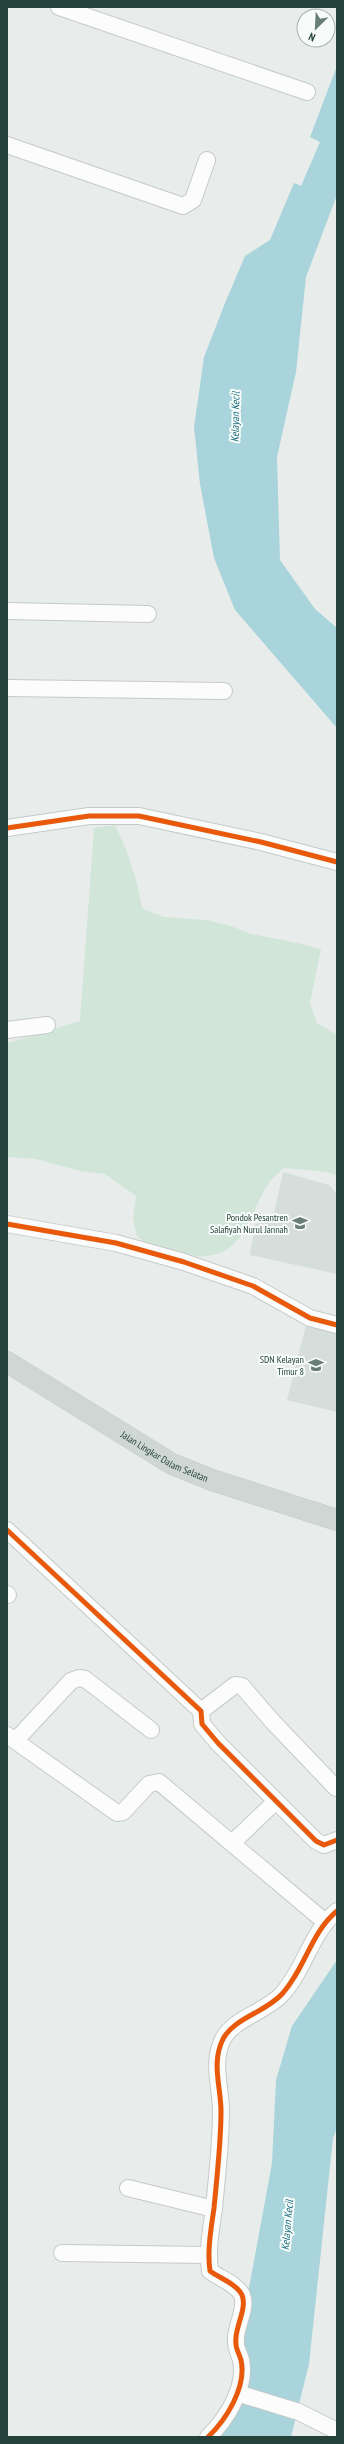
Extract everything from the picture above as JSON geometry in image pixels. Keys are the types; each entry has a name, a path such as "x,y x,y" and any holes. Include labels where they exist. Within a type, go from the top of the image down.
{"main road":[{"name":"Jalan Lingkar Dalam Selatan","path":"7,1362 172,1464 212,1480 337,1520"}],"street":[{"path":"59,7 307,92"},
{"path":"7,145 182,206 193,200 207,160"},
{"path":"7,611 148,614"},
{"path":"7,688 224,691"},
{"path":"7,828 89,816 139,816 261,842 337,862"},
{"path":"7,1030 47,1025"},
{"path":"7,1224 116,1243 184,1262 253,1286 310,1318 337,1325"},
{"path":"7,1530 201,1710 202,1724 276,1801 321,1844 329,1845 337,1840"},
{"path":"151,1730 85,1679 79,1678 71,1681 11,1738 117,1813 123,1812 149,1784 159,1782 324,1921"},
{"path":"201,1710 235,1685 242,1686 336,1788"},
{"path":"232,1843 276,1801"},
{"path":"208,2437 228,2416 239,2394 241,2360 235,2350 236,2335 243,2303 242,2295 237,2288 210,2271 207,2255 214,2209 221,2110 217,2064 223,2039 230,2028 271,2005 284,1992 324,1921 337,1911"},
{"path":"128,2188 214,2209"},
{"path":"62,2253 207,2255"},
{"path":"239,2394 299,2412 337,2431"}],"shaded area":[{"name":"Pondok Pesantren Salafiyah Nurul Jannah","path":"283,1172 329,1185 337,1194 337,1274 250,1255 255,1224 272,1222"},
{"name":"SDN Kelayan Timur 8","path":"306,1325 337,1331 337,1412 287,1400"}],"green space":[{"path":"115,825 132,865 142,908 164,917 207,920 231,926 251,934 321,949 310,1003 317,1023 337,1035 337,1176 327,1172 284,1168 269,1183 249,1222 234,1243 224,1251 211,1255 194,1256 171,1253 151,1245 137,1237 133,1217 136,1196 105,1174 80,1171 36,1159 7,1157 7,1043 80,1021 94,828"}],"water":[{"name":"Kelayan Kecil","path":"337,66 337,195 306,277 296,372 277,457 280,560 315,609 337,628 337,728 235,610 214,558 200,484 194,427 204,357 225,303 245,256 270,240 294,183 301,186 320,142 310,137"},
{"name":"Kelayan Kecil","path":"337,1960 337,2128 333,2138 309,2364 291,2437 215,2437 241,2399 239,2342 272,2163 276,2080 292,2026"}],"cycle path":[{"path":"7,828 89,816 139,816 261,842 337,862"},
{"path":"7,1224 116,1243 184,1262 253,1286 310,1318 337,1325"},
{"path":"7,1530 201,1711 202,1724 218,1743 316,1841 324,1845 337,1840"},
{"path":"208,2437 222,2422 234,2402 241,2381 242,2370 241,2360 236,2347 237,2332 243,2305 242,2295 240,2291 232,2284 210,2271 209,2263 210,2240 219,2160 221,2111 217,2066 219,2048 228,2032 242,2020 268,2006 282,1994 297,1973 321,1929 337,1911"}],"place":[{"name":"Pondok Pesantren Salafiyah Nurul Jannah","path":"300,1223"},
{"name":"SDN Kelayan Timur 8","path":"316,1365"}]}
